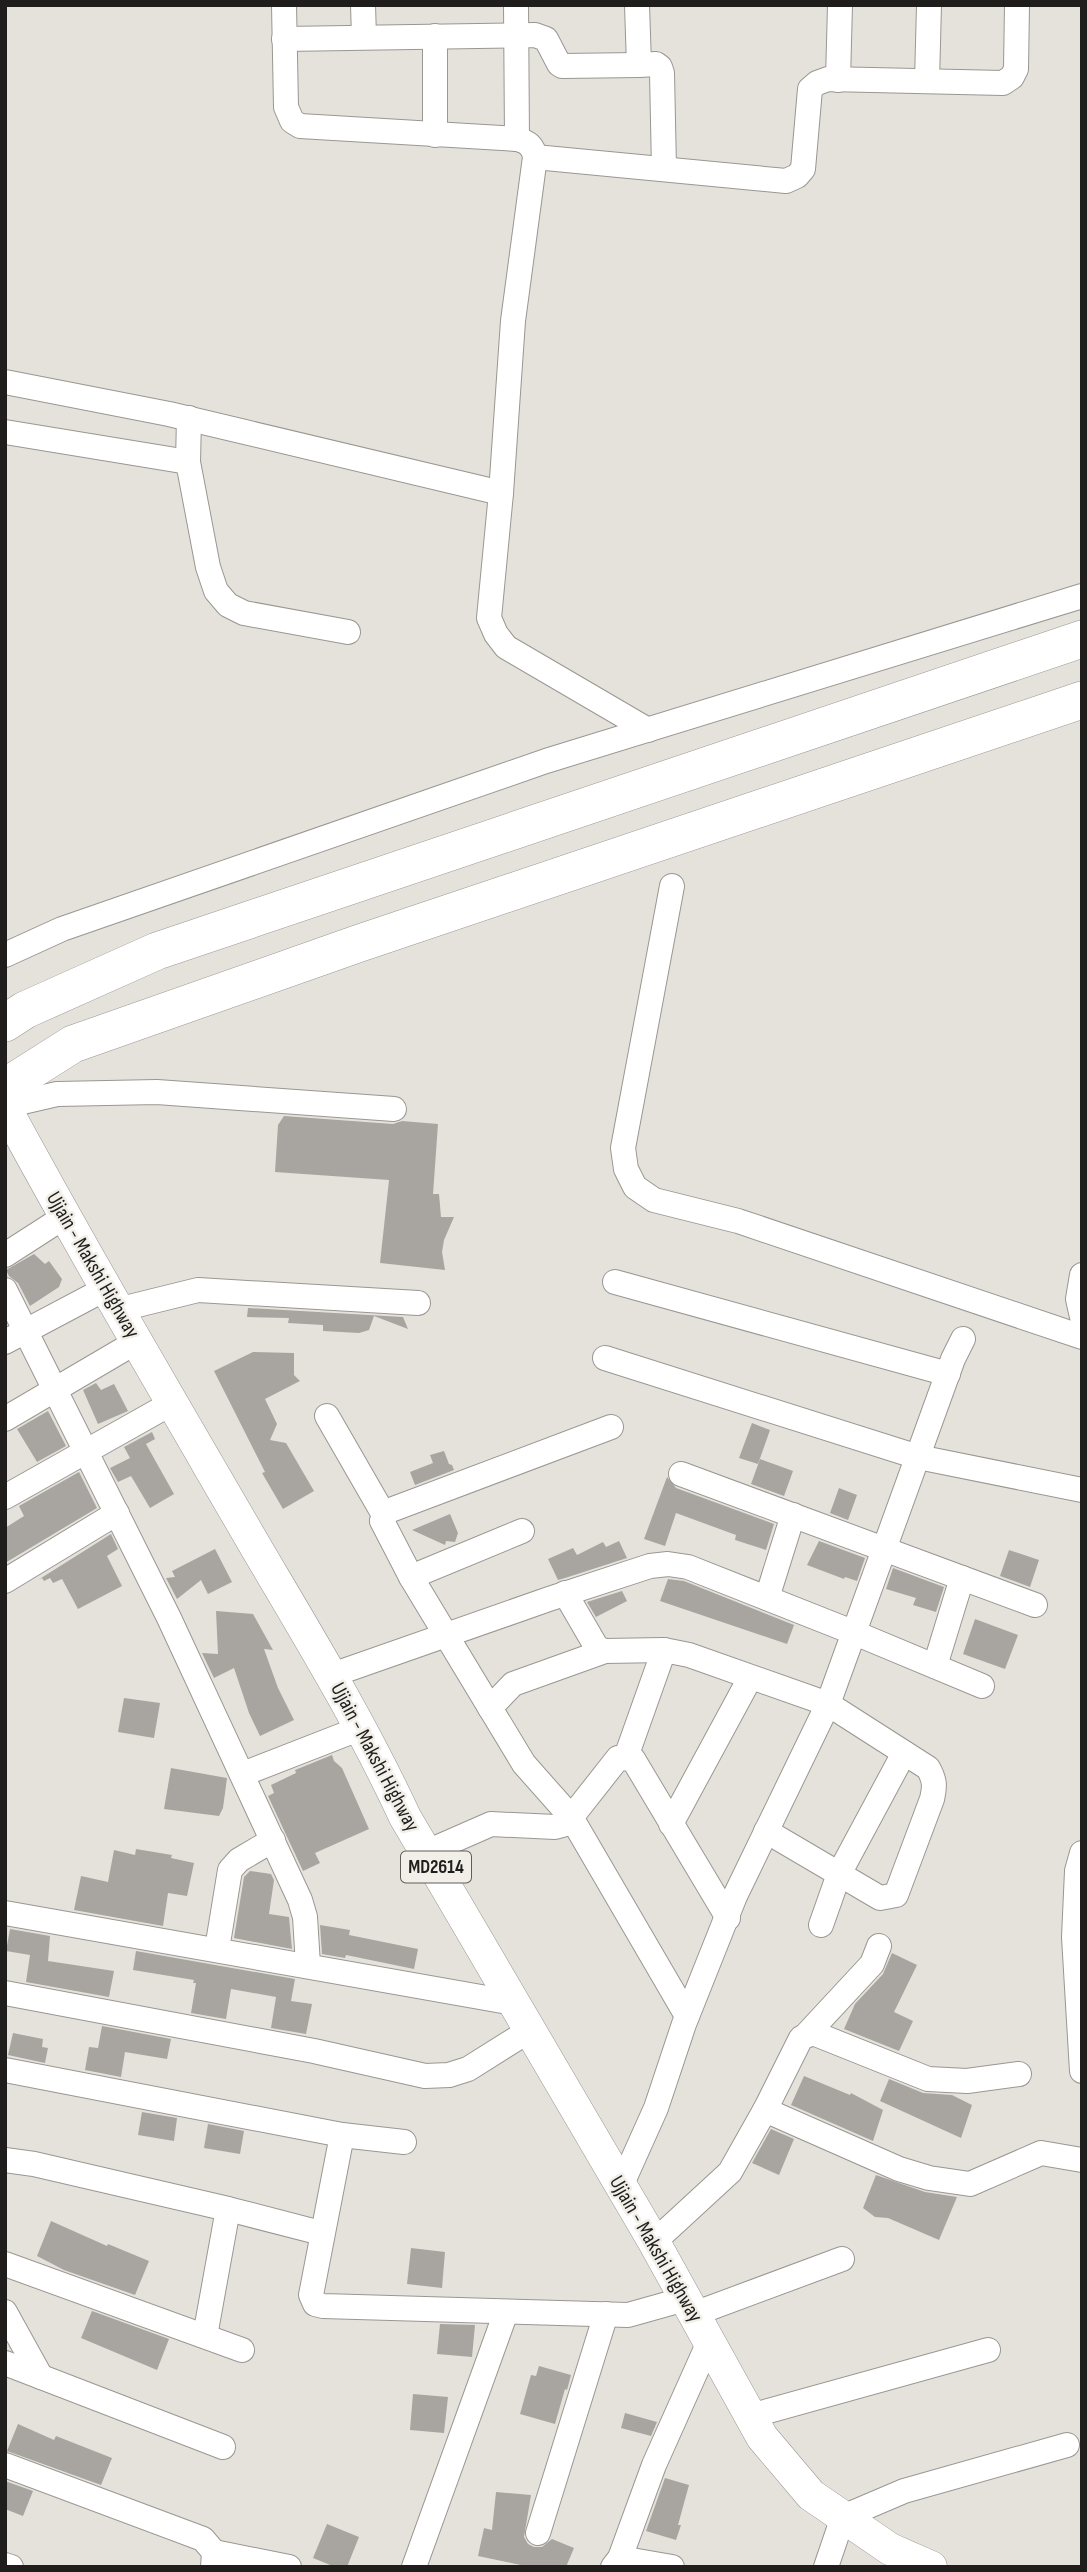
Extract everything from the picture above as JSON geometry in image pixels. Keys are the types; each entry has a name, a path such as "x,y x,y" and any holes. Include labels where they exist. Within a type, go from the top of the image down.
{"highway":[{"path":"15,1016 157,951 1082,639"},
{"path":"35,1086 73,1044 334,952 1082,700"}],"main road":[{"name":"Ujjain - Makshi Highway","path":"5,1107 111,1299 332,1675 381,1765 405,1817 621,2186 762,2437 811,2495 890,2549 920,2564"}],"street":[{"path":"284,5 286,107 292,121 300,127 435,135 528,146 664,169 786,181 797,176 803,169 810,89 817,83 828,79 1003,83 1012,77 1016,69 1017,5"},
{"path":"363,5 363,37"},
{"path":"516,5 525,34 528,146 489,618 506,647 648,730"},
{"path":"637,5 639,65"},
{"path":"838,80 839,5"},
{"path":"927,81 929,5"},
{"path":"284,38 525,34 546,39 562,66 656,64 662,73 664,169"},
{"path":"435,36 435,135"},
{"path":"5,382 189,418 501,493"},
{"path":"189,418 188,462 208,568 216,591 228,605 244,613 348,632"},
{"path":"5,432 188,462"},
{"path":"5,955 62,929 546,761 1082,596"},
{"path":"672,886 623,1148 626,1169 635,1187 654,1200 738,1221 1082,1337"},
{"path":"5,1107 35,1086 394,1109"},
{"path":"5,1255 65,1217"},
{"path":"1082,1275 1078,1299 1082,1317"},
{"path":"615,1282 948,1374"},
{"path":"5,1290 16,1336 54,1391 86,1451 243,1774 300,1900 305,1917 308,1965"},
{"path":"16,1336 111,1299 159,1299 198,1290 418,1303"},
{"path":"621,2186 656,2108 687,2016 732,1907 828,1704 963,1339"},
{"path":"5,1419 136,1342"},
{"path":"605,1359 918,1457 1082,1490"},
{"path":"5,1497 172,1403"},
{"path":"327,1416 384,1515 384,1526 411,1577 524,1764 571,1817 687,2016"},
{"path":"384,1515 388,1511 611,1427"},
{"path":"681,1474 1035,1605"},
{"path":"5,1581 117,1513"},
{"path":"767,1598 793,1515"},
{"path":"411,1577 522,1531"},
{"path":"332,1675 565,1593 650,1566 668,1564 688,1567 982,1686"},
{"path":"935,1666 962,1578"},
{"path":"565,1593 592,1643 605,1651"},
{"path":"490,1707 513,1684 605,1651 664,1650 689,1656 828,1704 929,1768 935,1784 932,1799 896,1895 880,1898 766,1831"},
{"path":"626,1757 664,1650"},
{"path":"671,1824 750,1678"},
{"path":"243,1774 360,1728"},
{"path":"821,1925 839,1874 904,1753"},
{"path":"427,1852 491,1824 555,1827 566,1824 618,1758 626,1757 633,1759 671,1824 732,1907"},
{"path":"217,1949 230,1870 239,1860 273,1840"},
{"path":"1082,1853 1077,1871 1074,1937 1082,2069"},
{"path":"5,1913 514,2003"},
{"path":"653,2242 735,2165 801,2038 872,1964 879,1946"},
{"path":"5,1993 314,2051 425,2076 449,2075 468,2068 530,2030"},
{"path":"807,2034 819,2034 928,2079 950,2082 1019,2074"},
{"path":"5,2070 342,2135 404,2142"},
{"path":"765,2110 899,2169 929,2178 970,2184 1041,2153 1082,2160"},
{"path":"342,2135 311,2295 315,2304 323,2306 628,2315 690,2307 842,2259"},
{"path":"5,2160 34,2164 321,2233"},
{"path":"205,2336 228,2209"},
{"path":"5,2264 242,2350"},
{"path":"5,2312 41,2377"},
{"path":"414,2567 506,2312"},
{"path":"538,2533 606,2314"},
{"path":"672,2567 617,2562 654,2465 709,2342"},
{"path":"750,2416 988,2350"},
{"path":"5,2363 223,2447"},
{"path":"826,2567 843,2517 904,2491 1067,2445"},
{"path":"5,2465 203,2539 214,2559 289,2567"},
{"path":"5,2565 11,2567"}],"building":[{"path":"284,1116 393,1124 402,1121 438,1124 433,1194 439,1194 441,1217 454,1217 444,1240 442,1252 445,1270 380,1263 389,1180 275,1172 278,1125"},
{"path":"34,1254 45,1264 49,1261 62,1279 59,1287 30,1306 18,1283 6,1270"},
{"path":"248,1308 403,1317 408,1329 374,1316 369,1330 359,1333 323,1331 323,1325 288,1323 289,1318 247,1317"},
{"path":"253,1352 294,1353 294,1375 300,1381 265,1399 277,1424 270,1440 286,1443 314,1491 283,1509 262,1473 265,1472 214,1371"},
{"path":"96,1383 101,1390 114,1384 128,1411 98,1424 83,1390"},
{"path":"48,1411 66,1446 37,1462 17,1429"},
{"path":"752,1423 770,1430 758,1464 739,1458"},
{"path":"152,1432 155,1439 146,1444 174,1494 150,1508 131,1476 118,1482 110,1468 130,1458 124,1447"},
{"path":"444,1451 454,1470 415,1485 410,1472 433,1463 430,1455"},
{"path":"760,1459 793,1471 784,1496 751,1484"},
{"path":"79,1472 97,1508 5,1563 5,1528 24,1516 19,1506"},
{"path":"667,1477 676,1488 774,1524 766,1550 735,1540 736,1535 676,1513 665,1546 644,1539"},
{"path":"839,1488 857,1495 848,1520 830,1513"},
{"path":"450,1514 458,1533 455,1542 446,1541 445,1545 412,1530"},
{"path":"111,1534 118,1549 107,1556 122,1586 78,1609 62,1579 53,1583 50,1578 38,1580"},
{"path":"619,1541 627,1558 558,1580 548,1559 573,1548 577,1555 603,1542 606,1547"},
{"path":"819,1541 865,1558 857,1581 807,1565"},
{"path":"215,1549 232,1582 208,1594 201,1580 177,1599 166,1578 175,1577 172,1571"},
{"path":"1009,1550 1039,1560 1030,1587 1000,1576"},
{"path":"893,1568 944,1587 936,1612 913,1605 916,1598 886,1589"},
{"path":"668,1579 684,1581 794,1625 787,1644 660,1601"},
{"path":"622,1591 627,1601 596,1617 587,1602"},
{"path":"216,1611 253,1614 273,1650 264,1649 278,1688 294,1720 260,1736 234,1668 214,1678 202,1653 218,1654"},
{"path":"975,1619 1018,1635 1005,1669 963,1654"},
{"path":"124,1698 160,1703 154,1738 118,1732"},
{"path":"332,1755 342,1768 369,1829 315,1853 320,1863 303,1871 268,1796 274,1793 271,1785 296,1773 295,1770"},
{"path":"171,1768 227,1778 223,1808 219,1816 164,1809"},
{"path":"136,1849 172,1855 171,1858 194,1863 187,1896 168,1893 163,1926 74,1910 81,1876 108,1882 114,1850 135,1855"},
{"path":"250,1871 271,1874 274,1880 269,1914 289,1917 292,1949 234,1938 244,1877"},
{"path":"320,1925 350,1930 349,1935 418,1949 414,1969 346,1955 345,1958 322,1954"},
{"path":"10,1929 50,1936 48,1961 114,1971 109,1997 26,1982 30,1955 6,1951"},
{"path":"136,1951 295,1979 291,2001 312,2004 306,2034 271,2028 276,1997 231,1989 226,2019 191,2013 196,1983 193,1983 194,1980 133,1970"},
{"path":"892,1953 917,1965 894,2012 913,2021 899,2051 844,2029 855,2004 883,1974"},
{"path":"102,2026 171,2039 167,2059 125,2052 121,2077 85,2070 89,2047 98,2048"},
{"path":"13,2033 43,2039 42,2047 48,2048 45,2063 8,2055"},
{"path":"804,2076 850,2095 851,2093 883,2110 873,2141 791,2105"},
{"path":"889,2079 923,2093 952,2095 972,2105 961,2138 880,2101"},
{"path":"142,2112 177,2118 174,2141 138,2135"},
{"path":"208,2124 244,2131 240,2154 204,2148"},
{"path":"771,2129 794,2139 779,2175 752,2163"},
{"path":"876,2175 925,2192 957,2197 939,2240 888,2218 875,2217 863,2208"},
{"path":"51,2221 149,2261 135,2295 64,2270 37,2256"},
{"path":"411,2248 445,2252 442,2288 407,2284"},
{"path":"92,2311 169,2339 157,2370 81,2338"},
{"path":"440,2324 475,2325 472,2357 437,2354"},
{"path":"539,2366 571,2375 555,2424 520,2414 531,2375 536,2376"},
{"path":"413,2394 448,2397 444,2433 410,2430"},
{"path":"625,2413 657,2422 651,2436 621,2428"},
{"path":"18,2424 54,2440 56,2436 112,2458 101,2485 7,2451"},
{"path":"665,2478 689,2485 676,2540 646,2531"},
{"path":"5,2481 33,2491 23,2516 5,2509"},
{"path":"496,2492 531,2495 524,2537 528,2544 534,2547 542,2547 552,2539 574,2548 566,2567 530,2567 478,2556 484,2528 492,2530"},
{"path":"327,2524 359,2537 347,2567 335,2567 313,2558"}]}
